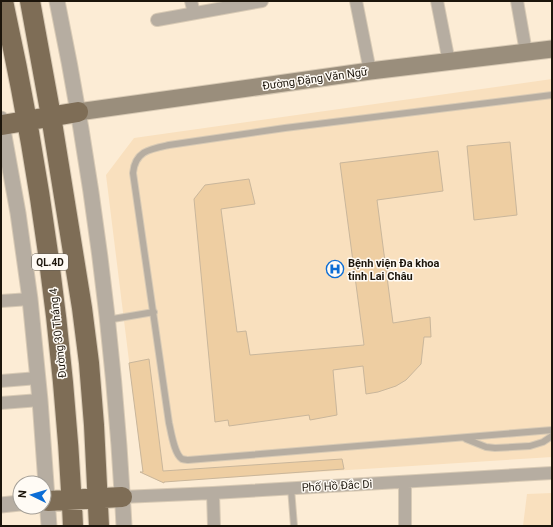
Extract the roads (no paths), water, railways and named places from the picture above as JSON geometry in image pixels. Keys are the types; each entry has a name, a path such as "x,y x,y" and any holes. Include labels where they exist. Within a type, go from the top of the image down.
{"highway":[{"name":"Đường 30 Tháng 4","path":"3,1 27,120 43,214 56,310 67,423 73,526"},
{"name":"QL.4D","path":"30,1 51,116 82,308 89,363 94,425 99,526"},
{"path":"1,123 78,112"},
{"path":"52,501 122,497"}],"main road":[{"name":"Đường Đặng Văn Ngữ","path":"78,112 552,49"}],"street":[{"path":"57,1 78,112 95,221 117,422 124,526"},
{"path":"157,20 192,7 262,1"},
{"path":"356,1 370,72"},
{"path":"437,1 449,62"},
{"path":"517,1 526,52"},
{"name":"QL.4D","path":"1,123 6,167 18,213 30,299 40,400 44,475"},
{"path":"1,301 30,299"},
{"path":"1,380 38,378"},
{"path":"1,403 40,400"},
{"name":"Phố Hồ Đắc Di","path":"122,497 552,473"},
{"path":"405,482 405,526"},
{"path":"213,493 214,526"},
{"path":"1,505 12,504"},
{"name":"QL.4D","path":"48,515 49,526"}],"lane":[{"path":"552,94 285,128 151,149 136,159 133,173 174,447 182,459 188,460 552,430"},
{"path":"107,320 154,312"},
{"path":"464,438 486,447 495,448 530,446 543,442 552,436"},
{"path":"292,488 294,526"}],"place":[{"name":"Bệnh viện Đa khoa tỉnh Lai Châu","path":"335,269"}]}
